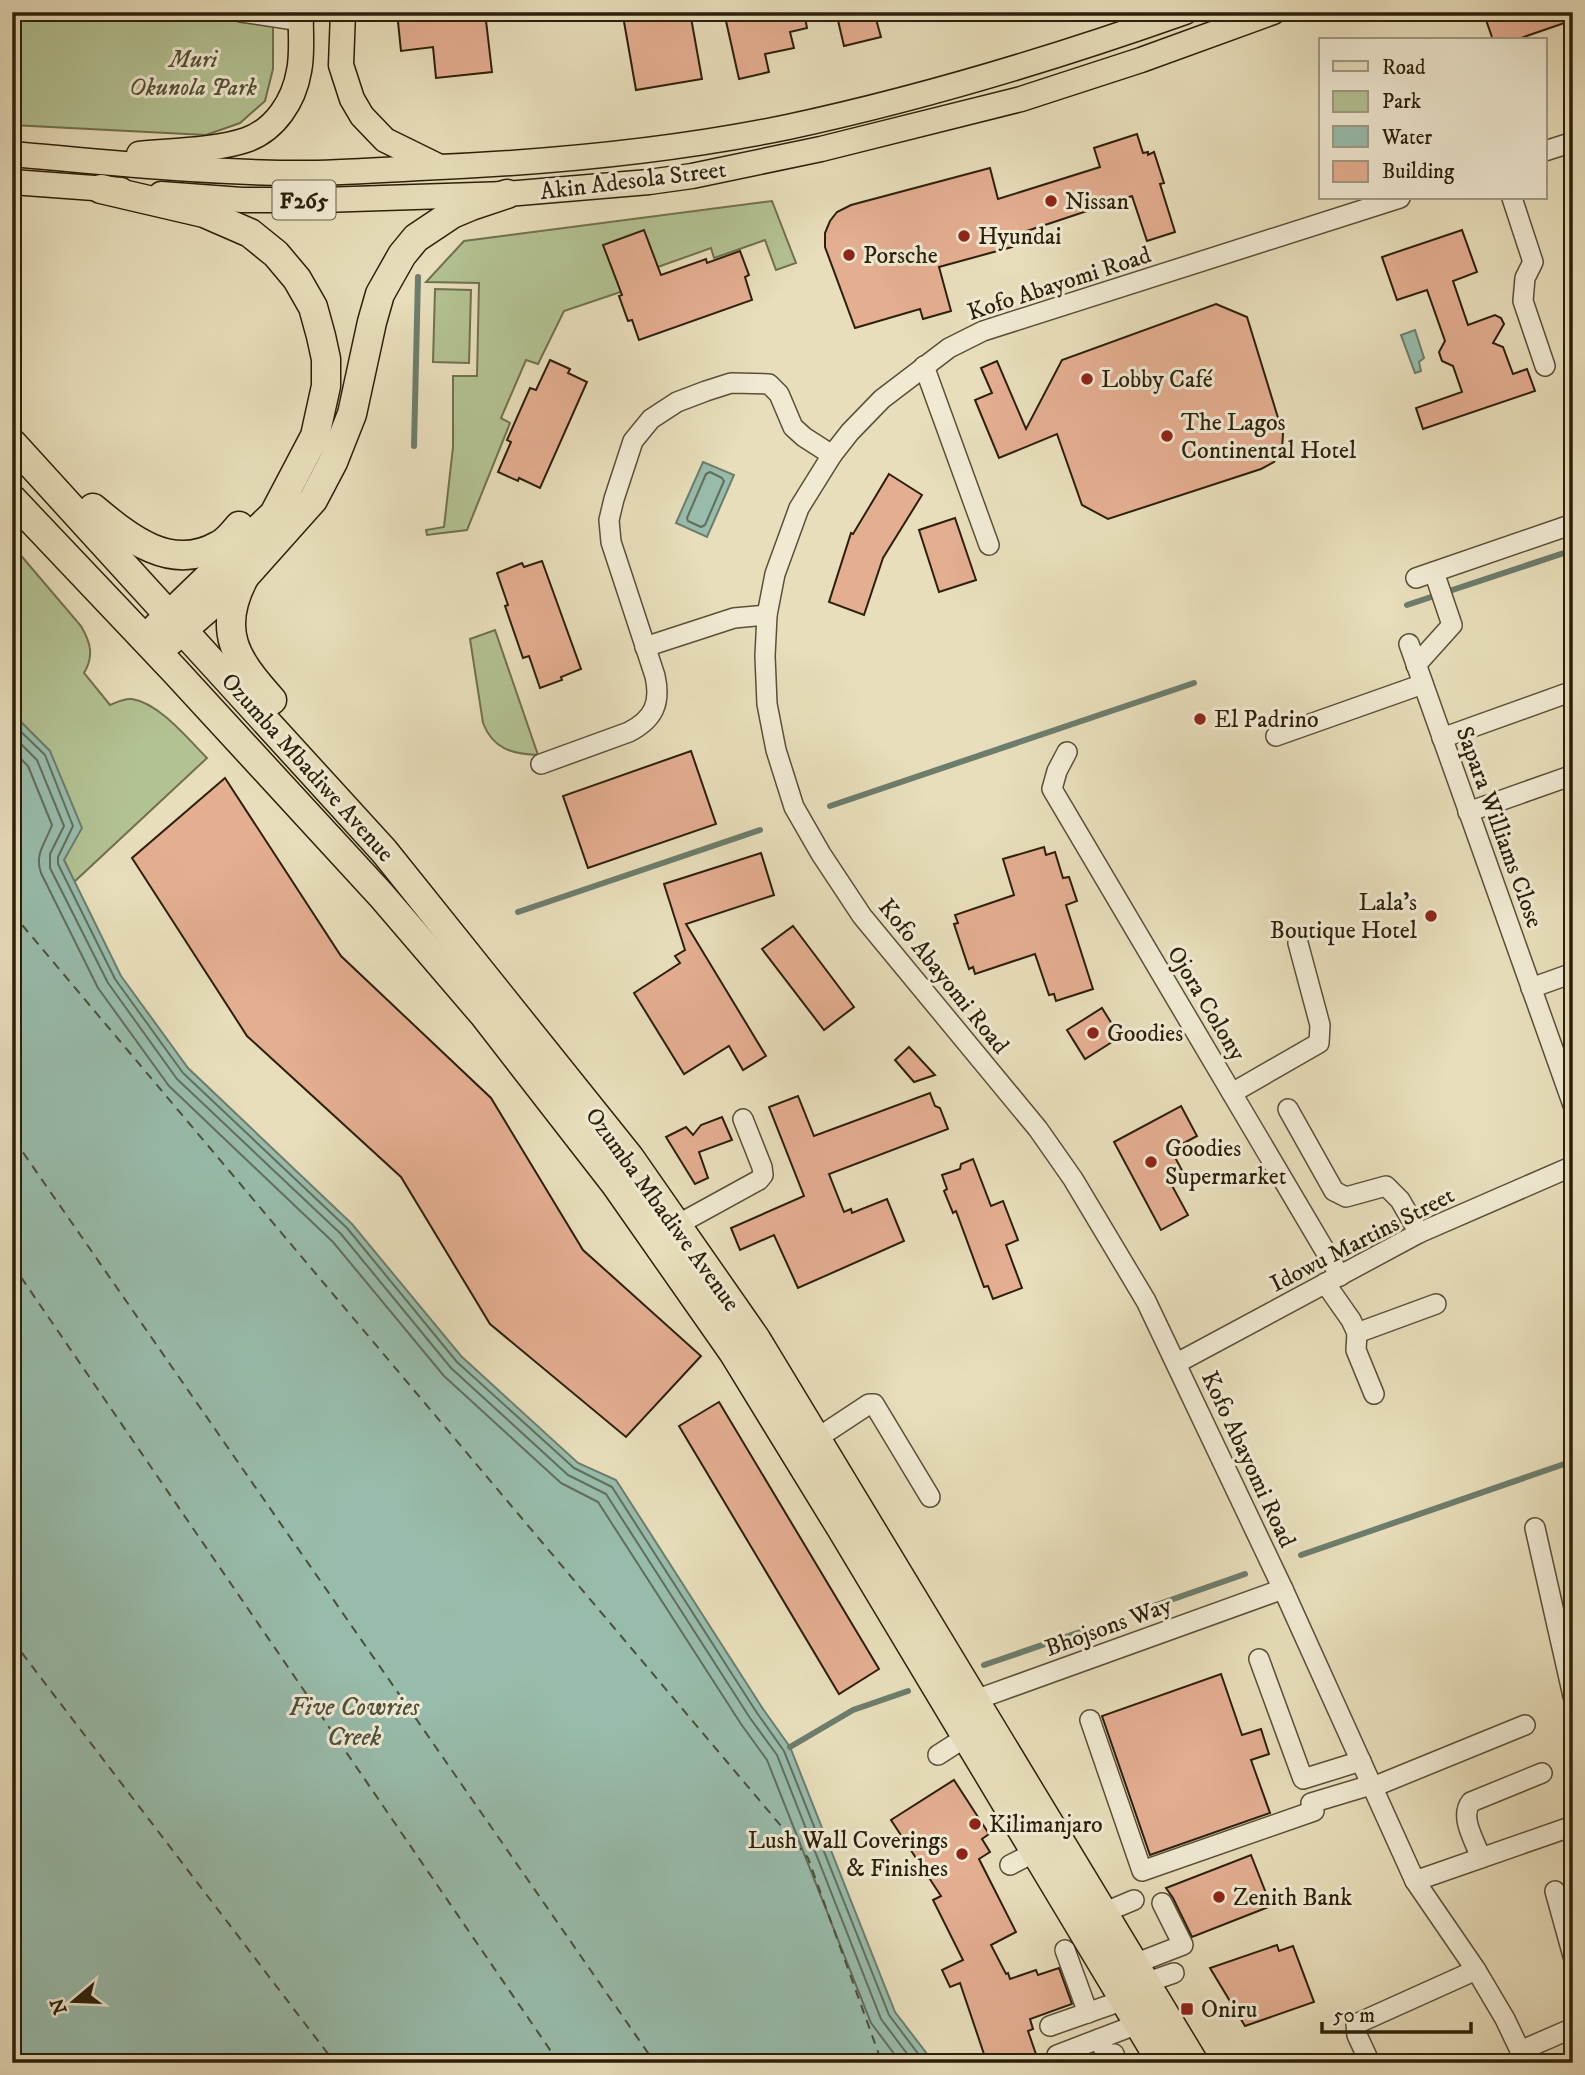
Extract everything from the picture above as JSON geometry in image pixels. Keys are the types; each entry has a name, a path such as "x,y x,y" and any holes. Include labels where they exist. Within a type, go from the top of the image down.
{"highway":[{"path":"101,189 204,212 250,233 276,254 297,279 313,307 326,359 326,386 315,436 274,514 177,622 151,646"},
{"path":"384,851 319,755 245,668 236,650 229,621 235,596 247,574 313,500 333,462 352,414 380,294 402,255 416,238 443,220 471,206 507,194"},
{"name":"Ozumba Mbadiwe Avenue","path":"12,443 384,851 630,1158 756,1339 816,1439 964,1717 1022,1858 1066,1919 1135,1993 1194,2063"},
{"path":"41,474 74,493 130,538 151,549 178,555 192,555 222,544 254,512 288,486"},
{"name":"Ozumba Mbadiwe Avenue","path":"12,499 372,885 484,1015 616,1185 733,1352 823,1514 1104,1913 1162,2063"},
{"path":"177,622 247,574"}],"main road":[{"path":"344,12 341,65 352,99 362,116 385,140 442,167"},
{"name":"Akin Adesola Street","path":"12,154 211,171 318,173 532,163 617,154 788,127 935,91 1018,68 1185,12"},
{"name":"Akin Adesola Street","path":"12,182 242,200 323,200 507,194 660,181 821,149 1021,99 1141,60 1273,12"},
{"path":"78,160 222,145 247,140 264,130 279,117 292,97 300,71 301,17"}],"street":[{"path":"241,12 301,17"},
{"path":"1546,151 1573,142"},
{"name":"Kofo Abayomi Road","path":"1395,200 1008,321 949,348 882,399 832,455 799,508 775,574 767,615 767,704 776,750 794,807 821,854 862,916 1038,1129 1073,1179 1146,1301 1283,1589 1415,1881 1476,1970 1505,2019 1523,2057"},
{"path":"1513,200 1533,261 1525,278 1523,301 1545,366"},
{"path":"925,366 989,545"},
{"path":"541,764 642,726 657,702 658,690 611,542 609,520 633,441 651,419 677,402 731,383 769,384 779,394 793,428 832,455"},
{"path":"1416,665 1452,625 1446,607 1429,579 1573,524"},
{"path":"645,648 734,618 767,615"},
{"name":"Sapara Williams Close","path":"1409,644 1573,1105"},
{"path":"1276,736 1423,684"},
{"path":"1442,738 1573,691"},
{"name":"Ojora Colony","path":"1067,752 1057,771 1052,789 1232,1093 1333,1280 1357,1333"},
{"path":"1468,812 1573,775"},
{"path":"1232,1093 1319,1044 1320,1025 1297,943"},
{"path":"1531,988 1573,972"},
{"path":"1288,1109 1334,1191 1346,1197 1385,1186 1400,1200 1419,1233"},
{"path":"677,1225 759,1180 763,1175 743,1119"},
{"name":"Idowu Martins Street","path":"1177,1363 1419,1233 1573,1166"},
{"path":"1374,1394 1356,1350 1357,1333 1436,1304"},
{"path":"816,1439 874,1404 930,1497"},
{"path":"1535,1528 1573,1696"},
{"name":"Bhojsons Way","path":"938,1755 964,1717 1283,1589"},
{"path":"1090,1720 1142,1871 1314,1811 1259,1659"},
{"path":"1311,1803 1372,1786 1525,1725"},
{"path":"1303,1779 1361,1761"},
{"path":"1482,1858 1465,1816 1466,1808 1471,1802 1542,1773"},
{"path":"1415,1881 1573,1826"},
{"path":"1555,1891 1573,1956"},
{"path":"1104,1913 1134,1900"},
{"path":"1057,2055 1100,2039 1135,1993 1183,1945 1162,1903"},
{"path":"1065,1950 1088,2013"},
{"path":"1370,2063 1357,2035 1356,2024 1476,1970"},
{"path":"1050,2026 1135,1993 1174,1973"},
{"path":"1523,2057 1573,2028"},
{"path":"1100,2039 1107,2056 1114,2054 1117,2063"}],"green space":[{"name":"Muri Okunola Park","path":"12,12 273,12 273,69 265,101 240,123 206,135 12,125"},
{"path":"772,201 796,263 776,270 765,240 714,258 711,248 641,273 644,284 564,311 538,364 526,360 501,418 510,423 467,530 427,535 426,530 444,527 453,447 453,376 477,376 479,283 426,282 464,241"},
{"path":"435,289 471,290 469,363 433,362"},
{"path":"12,545 81,626 90,650 84,673 110,705 132,699 152,707 163,714 207,758 74,882 64,860 50,751 12,713"},
{"path":"495,630 538,755 504,748 492,739 483,723 470,639"}],"water":[{"path":"1415,330 1424,358 1419,362 1421,371 1415,373 1401,335"},
{"path":"703,462 734,475 707,537 676,523"},
{"name":"Five Cowries Creek","path":"12,713 50,751 82,828 64,860 121,976 188,1068 352,1224 461,1356 578,1463 616,1480 790,1747 895,2012 934,2063 12,2063"}],"building":[{"path":"397,12 485,12 492,72 436,78 433,47 401,51"},
{"path":"646,12 690,12 702,79 636,90 623,16"},
{"path":"724,12 804,12 807,28 790,32 794,48 765,54 769,72 739,79"},
{"path":"836,12 874,12 881,37 844,46"},
{"path":"1499,12 1573,12 1573,20 1521,38 1492,38 1485,17"},
{"path":"1137,134 1143,153 1148,152 1148,155 1154,152 1164,183 1160,184 1175,232 1147,241 1132,196 1009,237 1012,247 939,267 951,311 923,319 920,309 855,328 825,247 825,233 837,212 851,205 990,168 998,199 1100,167 1094,148"},
{"path":"644,230 661,275 706,259 707,263 740,251 749,275 745,277 752,300 639,340 632,320 628,321 619,296 622,295 603,245"},
{"path":"1462,230 1477,272 1453,281 1468,325 1495,315 1501,318 1504,324 1493,343 1503,347 1513,374 1527,369 1535,391 1423,429 1416,408 1462,392 1453,366 1442,361 1439,352 1445,341 1427,290 1397,300 1382,257"},
{"name":"The Lagos Continental Hotel","path":"1216,304 1247,317 1283,434 1282,448 1274,462 1261,469 1108,519 1082,505 1057,434 999,458 975,400 992,393 981,368 997,361 1026,429 1062,360"},
{"path":"550,360 570,369 568,373 587,382 540,488 498,472 511,442 507,440 530,388 536,390"},
{"path":"889,474 922,495 883,558 864,615 829,602 851,533 853,534"},
{"path":"955,518 976,580 939,592 919,530"},
{"path":"542,561 581,669 540,688 529,656 523,658 497,573 522,563 524,567"},
{"path":"691,751 716,824 588,868 563,796"},
{"path":"225,778 341,956 491,1098 583,1250 701,1356 626,1437 490,1324 401,1177 247,1036 132,858"},
{"path":"1044,847 1046,855 1055,852 1063,878 1069,877 1077,901 1066,905 1093,989 1056,1001 1054,994 1049,995 1035,954 975,974 973,967 969,969 954,924 958,923 955,915 1014,895 1003,859"},
{"path":"761,853 774,895 686,924 766,1056 743,1070 729,1046 684,1074 634,993 680,963 675,956 685,950 664,884"},
{"path":"793,926 854,1007 824,1030 762,949"},
{"name":"Goodies","path":"1102,1008 1120,1037 1085,1059 1067,1030"},
{"path":"909,1047 935,1075 914,1082 895,1060"},
{"path":"930,1093 935,1106 940,1108 948,1129 829,1174 844,1212 851,1209 852,1213 887,1199 904,1241 798,1288 774,1235 740,1250 731,1228 804,1196 769,1107 798,1096 814,1136"},
{"name":"Goodies Supermarket","path":"1181,1106 1197,1136 1171,1150 1184,1174 1170,1182 1188,1215 1161,1230 1114,1142"},
{"path":"722,1117 732,1140 699,1152 708,1178 695,1184 666,1137 686,1127 693,1135 701,1125"},
{"path":"973,1159 991,1206 1003,1201 1018,1240 1006,1245 1022,1288 993,1299 988,1286 984,1287 956,1211 953,1213 944,1191 947,1189 942,1175 960,1169 961,1164"},
{"path":"719,1402 879,1669 839,1694 679,1426"},
{"path":"1221,1674 1242,1735 1261,1729 1269,1754 1251,1760 1270,1813 1150,1855 1102,1716"},
{"path":"954,1780 989,1834 982,1839 990,1852 979,1859 1016,1932 991,1945 1006,1974 1008,1973 1010,1979 1036,1970 1038,1975 1059,1968 1072,2004 1030,2019 1033,2029 1028,2031 1039,2063 987,2063 960,1983 950,1987 942,1970 963,1960 933,1900 941,1896 891,1820"},
{"name":"Zenith Bank","path":"1251,1855 1271,1906 1192,1937 1166,1888"},
{"path":"1277,1945 1279,1951 1293,1946 1314,2002 1245,2026 1210,1968"}],"waterway":[{"path":"414,446 418,277"},
{"path":"1407,605 1573,550"},
{"path":"830,806 1194,683"},
{"path":"518,912 760,830"},
{"path":"1301,1555 1573,1461"},
{"path":"1139,1611 1245,1574"},
{"path":"984,1665 1080,1632"},
{"path":"790,1747 853,1710 908,1691"}],"ferry route":[{"path":"12,913 808,1858 882,2063"},
{"path":"12,1141 22,1151 655,2063"},
{"path":"12,1264 559,2063"},
{"path":"12,1640 335,2063"}],"place":[{"name":"Nissan","path":"1051,201"},
{"name":"Hyundai","path":"964,236"},
{"name":"Porsche","path":"849,255"},
{"name":"Lobby Café","path":"1087,379"},
{"name":"The Lagos Continental Hotel","path":"1167,436"},
{"name":"El Padrino","path":"1200,719"},
{"name":"Lala's Boutique Hotel","path":"1431,916"},
{"name":"Goodies","path":"1093,1033"},
{"name":"Goodies Supermarket","path":"1151,1162"},
{"name":"Kilimanjaro","path":"975,1824"},
{"name":"Lush Wall Coverings & Finishes","path":"962,1854"},
{"name":"Zenith Bank","path":"1219,1897"},
{"name":"Oniru","path":"1187,2009"}]}
